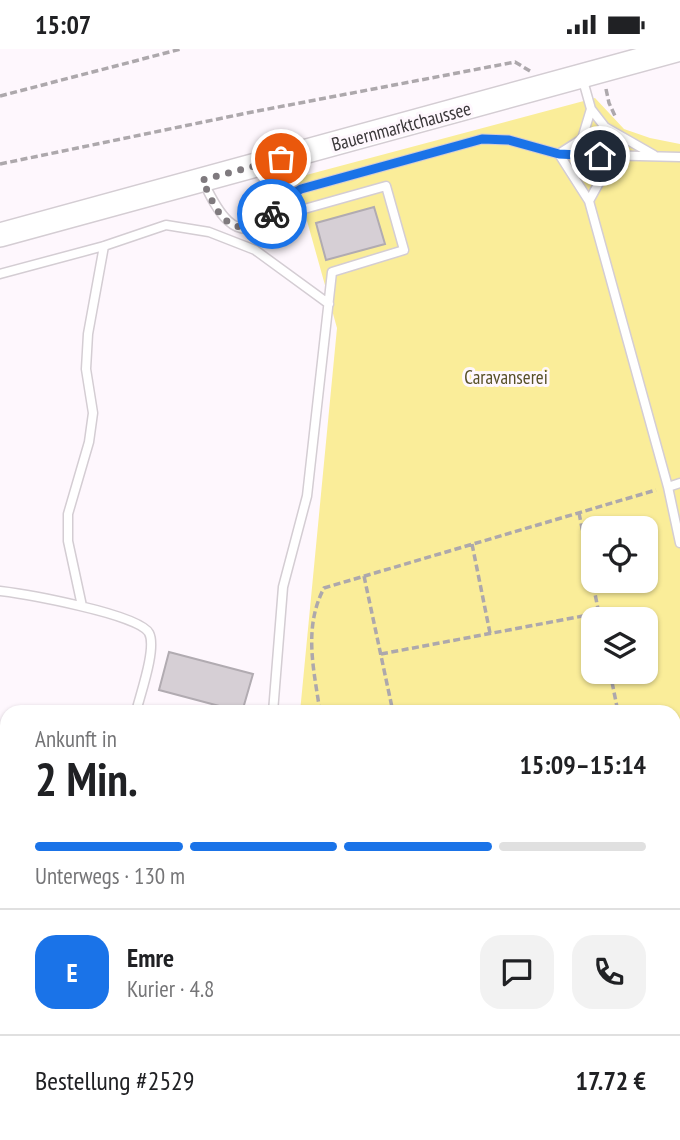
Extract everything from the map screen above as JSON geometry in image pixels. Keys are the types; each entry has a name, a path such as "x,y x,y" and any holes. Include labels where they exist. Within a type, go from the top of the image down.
{"main road":[{"name":"Bauernmarktchaussee","path":"0,235 680,49"}],"lane":[{"path":"582,76 591,110 605,127 657,157"},
{"path":"559,154 582,139 591,110"},
{"path":"202,180 218,211 228,223 239,228 253,226 268,219 283,200 301,189 482,139 509,140 559,154 620,158 680,157"},
{"path":"559,154 589,201 668,487 680,543"},
{"path":"589,201 601,179 620,158"},
{"path":"274,705 283,587 307,496 332,272 404,250 386,186 290,213 283,200"},
{"path":"0,274 104,246 166,225 209,232 255,250 329,304"},
{"path":"82,606 68,541 68,514 89,442 93,412 86,357 104,246"},
{"path":"668,487 680,483"},
{"path":"0,591 82,606 135,622 149,631 152,641 138,705"}],"path":[{"path":"0,96 181,49"},
{"path":"0,165 247,113 515,62 553,84"},
{"path":"606,83 608,103 616,119"},
{"path":"319,705 311,639 312,621 324,588 668,487"},
{"path":"579,513 598,607"},
{"path":"472,544 491,633"},
{"path":"364,576 392,705"},
{"path":"381,654 581,616"},
{"path":"612,684 617,705"}],"green space":[{"name":"Caravanserei","path":"595,98 624,129 680,144 680,705 301,705 337,328 295,178"}],"building":[{"path":"374,207 385,244 326,260 316,223"},
{"path":"169,652 253,674 244,705 216,705 159,690"}],"way so far":[{"path":"272,214 253,226 239,228 228,223 218,211 202,180 281,159"}],"route":[{"path":"272,214 283,200 301,189 482,139 509,140 559,154 600,156"}]}
